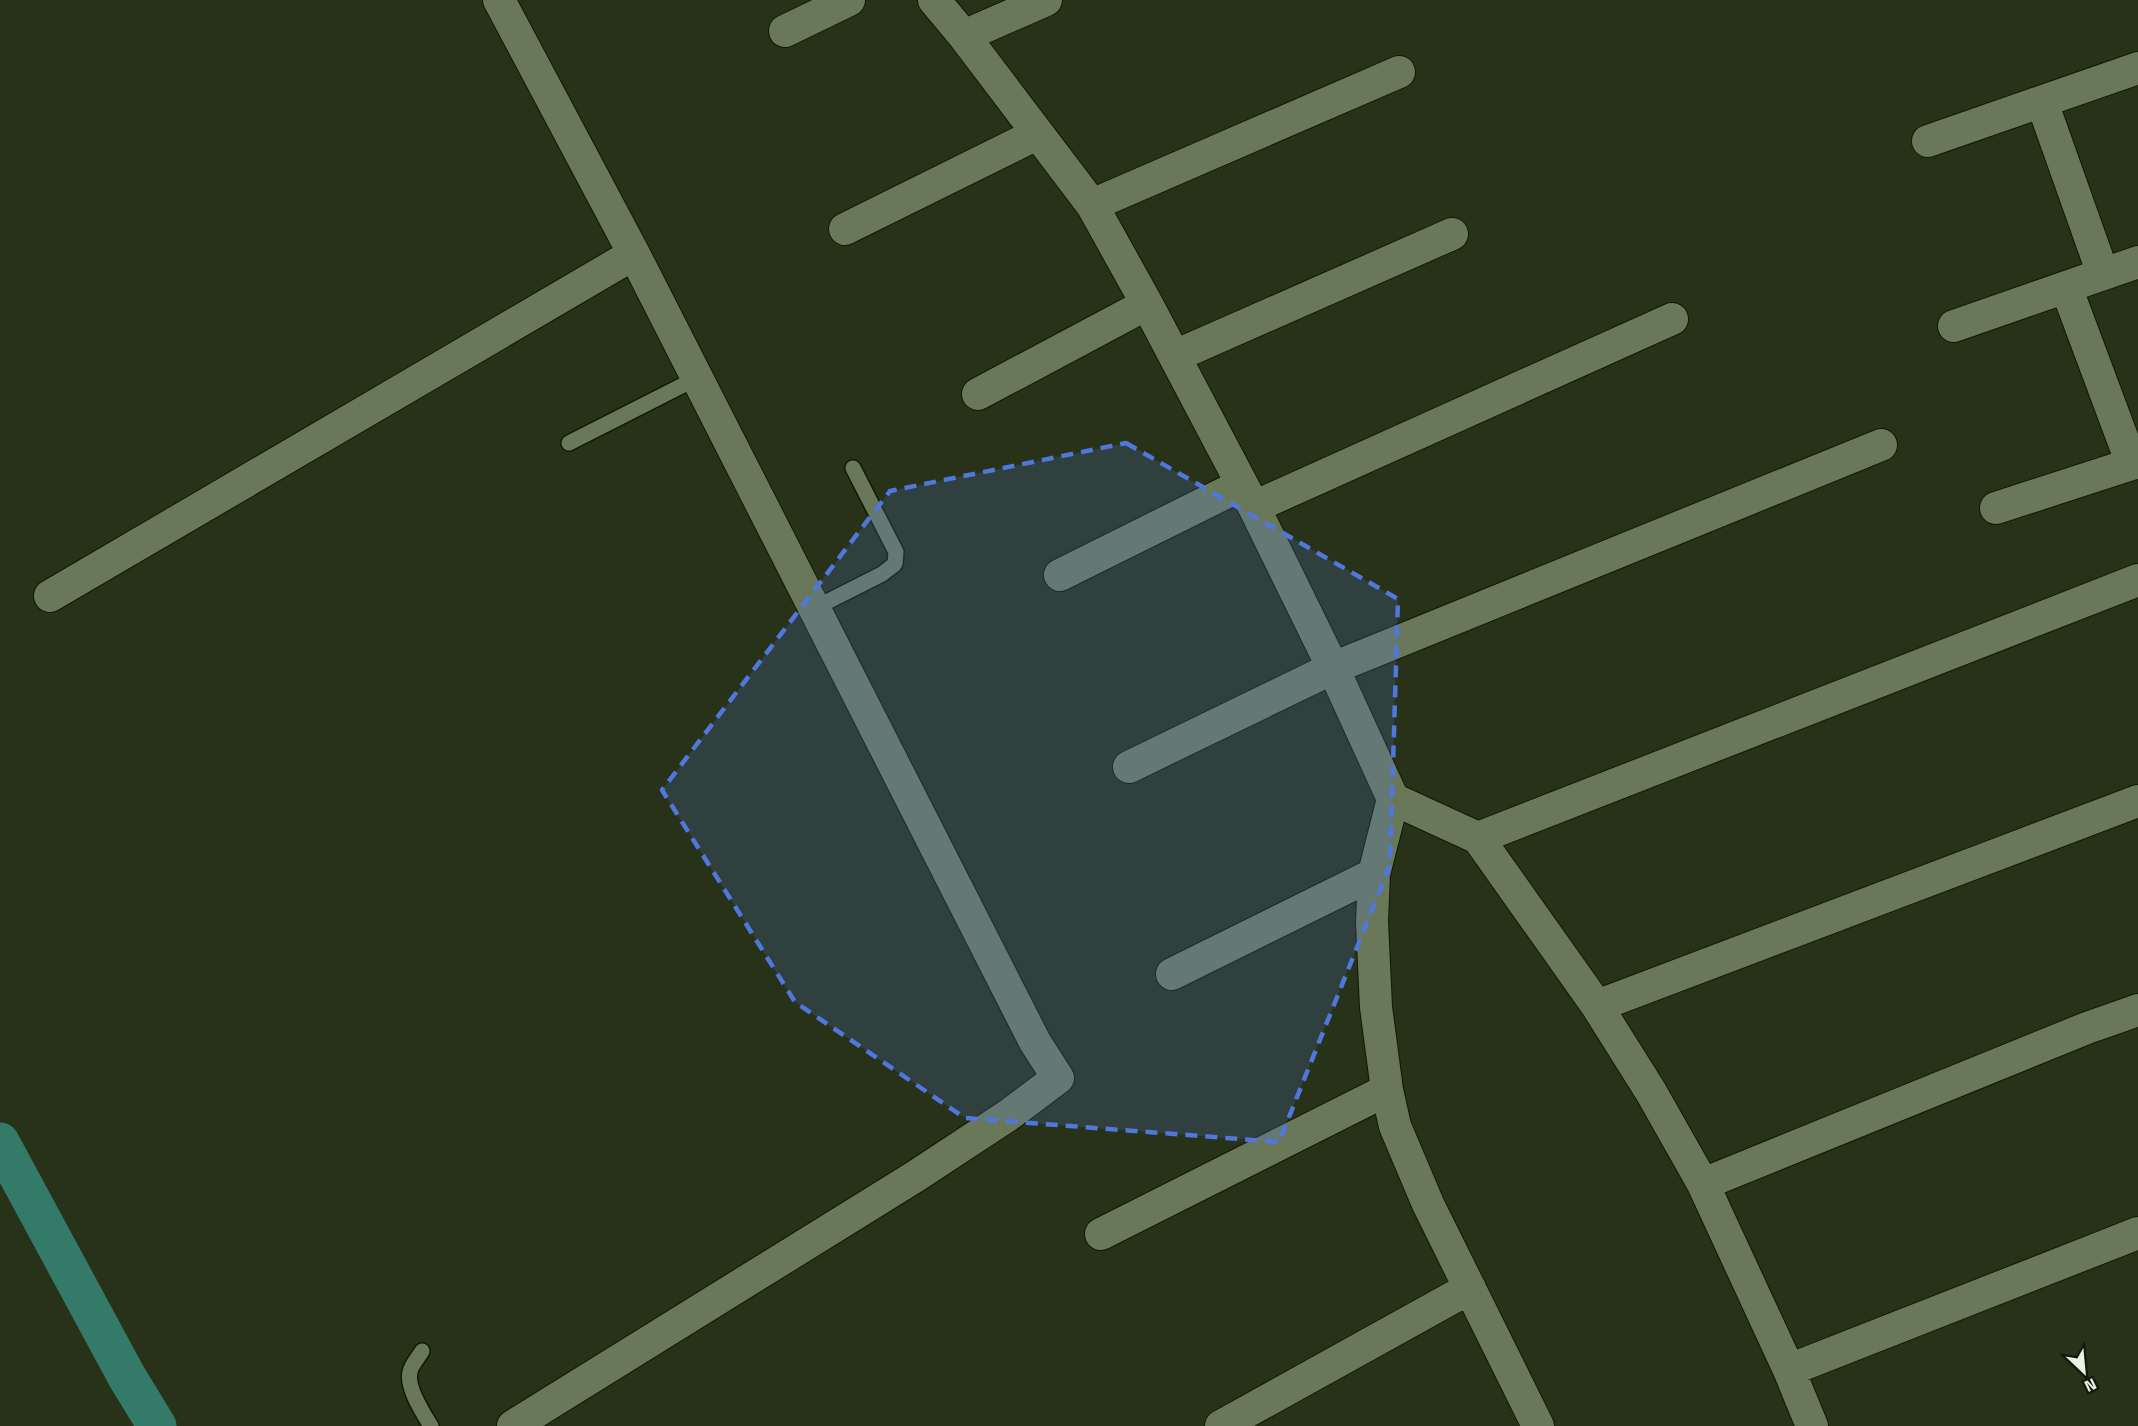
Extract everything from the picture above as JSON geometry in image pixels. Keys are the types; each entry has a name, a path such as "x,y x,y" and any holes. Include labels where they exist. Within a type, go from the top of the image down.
{"street":[{"path":"499,0 634,254 1035,1042 1058,1078 1010,1114 915,1176 513,1426"},
{"path":"785,31 849,0"},
{"path":"934,0 1092,205 1175,356 1247,496 1334,668 1393,800 1374,874 1372,922 1376,1007 1387,1090 1395,1126 1428,1204 1538,1426"},
{"path":"964,36 1046,0"},
{"path":"1928,141 2138,68"},
{"path":"1092,205 1399,72"},
{"path":"2042,102 2103,274"},
{"path":"845,229 1037,134"},
{"path":"1175,356 1452,234"},
{"path":"50,596 634,254"},
{"path":"1954,326 2138,262"},
{"path":"1996,508 2135,463 2066,287"},
{"path":"978,394 1147,304"},
{"path":"1060,575 1672,319"},
{"path":"1129,767 1334,668 1881,445"},
{"path":"1478,838 2138,580"},
{"path":"1393,800 1478,838 1597,1006 1651,1092 1703,1184 1789,1370 1812,1426"},
{"path":"1597,1006 2138,801"},
{"path":"1172,974 1374,874"},
{"path":"1703,1184 2076,1032 2138,1010"},
{"path":"1101,1234 1387,1090"},
{"path":"1789,1370 2138,1233"},
{"path":"1221,1426 1470,1288"}],"lane":[{"path":"569,443 697,378"},
{"path":"815,608 882,574 895,564 896,552 853,468"},
{"path":"422,1351 410,1372 418,1406 430,1426"}],"highlighted area":[{"path":"1126,443 1398,599 1390,865 1279,1142 965,1118 795,1002 662,790 890,491"}],"waterway":[{"path":"0,1142 127,1377 157,1426"}]}
